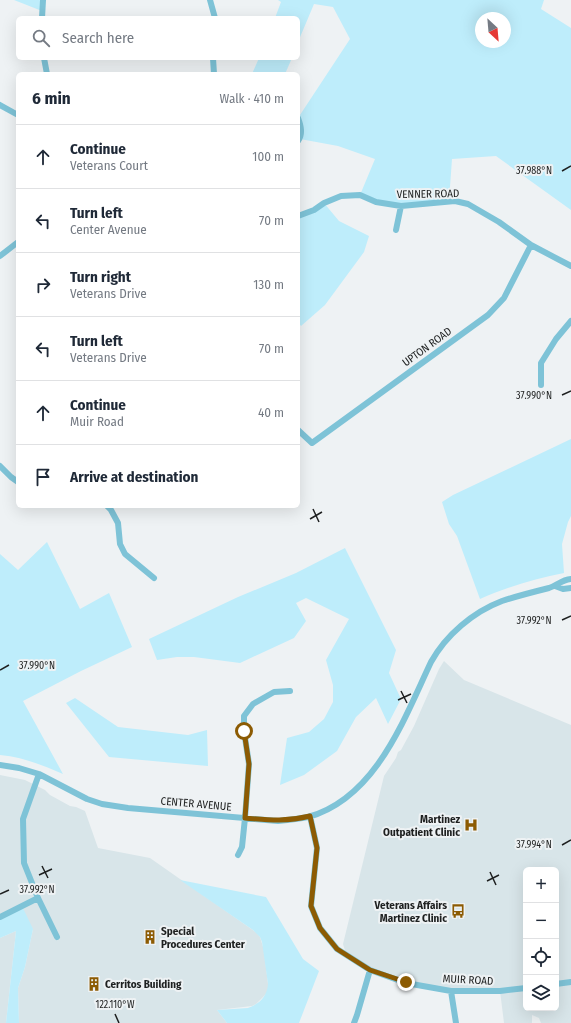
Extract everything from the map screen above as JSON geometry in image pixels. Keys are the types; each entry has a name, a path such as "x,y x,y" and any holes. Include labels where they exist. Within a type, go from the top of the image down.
{"street":[{"path":"42,16 43,0"},
{"path":"210,0 214,16"},
{"path":"44,60 48,72"},
{"path":"213,60 214,72"},
{"path":"0,105 16,113"},
{"path":"300,123 302,128 300,139"},
{"name":"VENNER ROAD","path":"300,215 341,196 360,195 376,202 401,206 455,201 468,204 499,222 531,246 571,266"},
{"path":"396,230 401,206"},
{"path":"0,256 16,244"},
{"name":"UPTON ROAD","path":"300,432 312,443 488,315 504,298 531,246"},
{"path":"541,386 541,363 556,339 571,321"},
{"path":"0,466 16,481"},
{"path":"109,508 118,523 120,544 125,554 154,578"},
{"name":"CENTER AVENUE","path":"0,765 19,768 39,774 87,799 102,804 128,808 278,821 310,816 336,805 347,797 358,788 373,770 396,735 436,653 463,624 483,610 501,602 555,586 564,580 571,579"},
{"name":"CENTER AVENUE","path":"555,586 563,589 571,588"},
{"path":"238,855 242,847 249,764 244,731 244,716 252,704 274,692 290,691"},
{"path":"39,774 23,819 24,862 38,898 57,937"},
{"name":"MUIR ROAD","path":"310,816 317,848 311,906 320,928 337,949 370,970 406,982 451,991 500,991 523,988"},
{"path":"0,917 38,898"},
{"path":"354,1023 370,970"},
{"path":"559,984 571,982"},
{"path":"451,991 456,1023"}],"shaded area":[{"path":"14,0 43,0 42,11"},
{"path":"278,0 544,0 541,9 571,28 571,210 496,156 452,159 449,201 401,206 360,195 375,159 338,146 300,139 300,115 350,39 333,7 314,4 300,37 300,16 276,16 281,2"},
{"path":"258,60 291,60 286,72 253,72"},
{"path":"324,203 339,221 369,236 364,252 325,305 301,326 300,325 300,215"},
{"path":"571,439 571,516 562,544 564,573 521,584 480,599 457,536 449,524 442,502 453,495"},
{"path":"47,542 80,609 109,593 132,647 23,701 63,774 25,760 0,755 0,554 18,570"},
{"path":"345,548 396,650 389,673 401,699 388,724 376,698 356,717 337,751 304,775 280,785 287,738 309,732 324,719 333,702 333,685 326,660 349,619 306,598 296,603 306,621 294,638 240,663 194,657 177,657 157,660 149,639 238,597 296,573"},
{"name":"Martinez Outpatient Clinic","path":"444,661 464,680 571,725 571,1023 541,1023 539,1018 532,1015 532,1023 504,1023 500,991 451,991 406,983 370,970 346,954 343,944 384,776 396,758 398,752 401,750 414,726"},
{"path":"75,698 118,727 188,735 207,730 208,766 109,757 66,703"},
{"path":"0,775 25,780 45,790 50,795 70,806 85,811 98,848 150,858 257,933 260,937 264,950 268,984 268,991 265,995 252,1006 217,1010 227,1023 19,1023 18,988 25,967 33,929 0,917"},
{"path":"180,880 266,897 303,959 319,971 299,1023 227,1023 217,1010 248,1008 259,1002 266,993 268,984 262,942 260,937 253,930"},
{"path":"22,906 33,929 25,967 18,988 19,1023 6,1023 16,931 0,938 0,917"},
{"path":"16,931 6,1023 0,1023 0,938"}],"place":[{"name":"Martinez Outpatient Clinic","path":"471,825"},
{"name":"Veterans Affairs Martinez Clinic","path":"458,911"},
{"name":"Special Procedures Center","path":"150,937"},
{"name":"Cerritos Building","path":"94,984"}],"route":[{"path":"244,731 249,764 245,818 278,821 310,816 317,848 311,906 320,928 337,949 370,970 406,982"}]}
